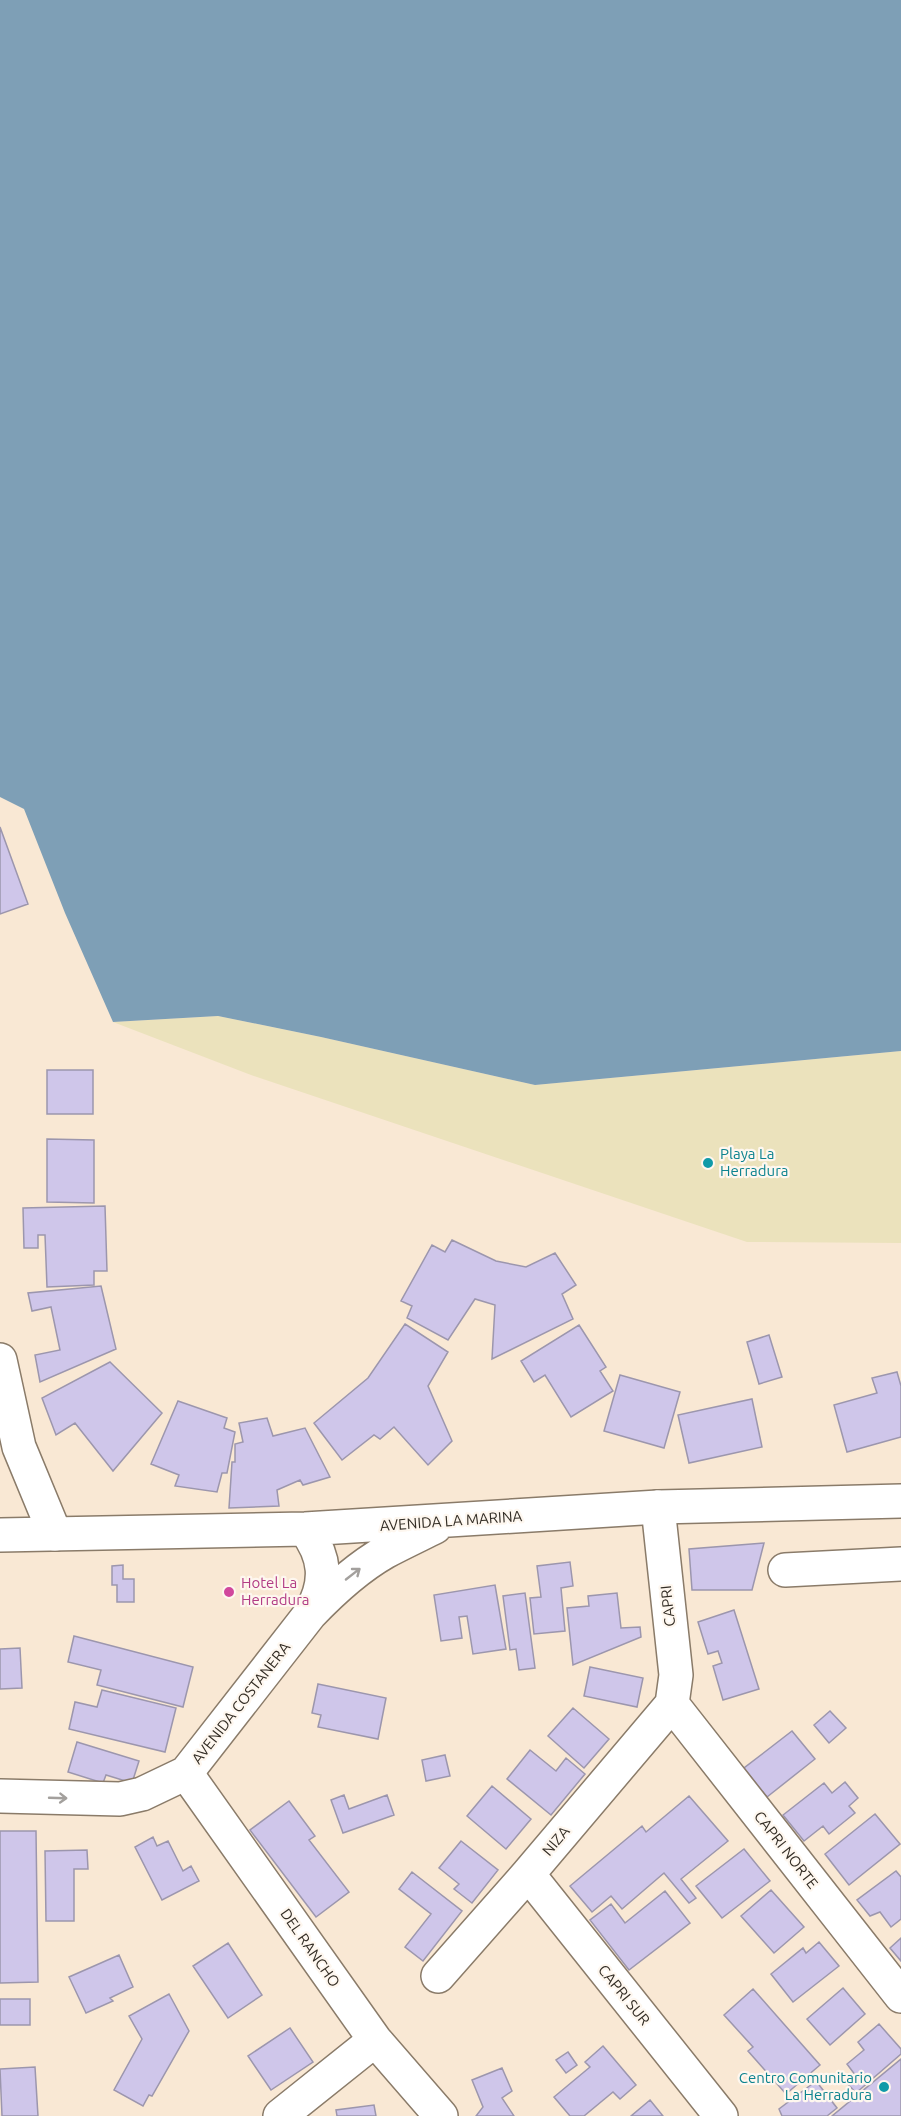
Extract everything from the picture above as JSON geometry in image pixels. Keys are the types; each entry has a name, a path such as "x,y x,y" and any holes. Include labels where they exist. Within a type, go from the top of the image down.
{"street":[{"path":"0,1360 19,1447 55,1534"},
{"name":"AVENIDA LA MARINA","path":"0,1535 305,1529 658,1507 901,1501"},
{"name":"CAPRI","path":"658,1507 676,1676 672,1704"},
{"name":"AVENIDA COSTANERA","path":"0,1796 120,1799 142,1794 186,1773 310,1614 333,1590 357,1570 384,1553 448,1521"},
{"path":"305,1529 320,1554 323,1568 318,1599 310,1614"},
{"path":"785,1570 901,1564"},
{"name":"NIZA","path":"438,1976 672,1704"},
{"name":"CAPRI NORTE","path":"672,1704 901,1996"},
{"name":"DEL RANCHO","path":"186,1773 375,2040 440,2116"},
{"name":"CAPRI SUR","path":"528,1874 721,2116"},
{"path":"280,2116 375,2040"}],"sand":[{"name":"Playa La Herradura","path":"218,1016 535,1085 901,1051 901,1243 747,1242 251,1075 113,1022"}],"water":[{"path":"0,0 901,0 901,1051 535,1085 218,1016 113,1022 65,913 24,809 0,797"}],"building":[{"path":"0,827 28,904 0,914"},
{"path":"47,1070 93,1070 93,1114 47,1114"},
{"path":"47,1139 94,1140 94,1203 47,1202"},
{"path":"105,1206 107,1271 94,1271 94,1285 47,1287 45,1235 38,1235 38,1248 24,1248 23,1208"},
{"path":"452,1240 496,1261 526,1267 555,1253 576,1285 562,1294 573,1319 492,1359 495,1305 475,1299 448,1340 407,1318 412,1306 401,1301 432,1245 445,1252"},
{"path":"101,1286 116,1349 40,1382 35,1355 60,1350 51,1307 32,1311 28,1293"},
{"path":"405,1324 448,1352 428,1386 452,1441 428,1465 394,1427 380,1439 374,1435 342,1460 314,1423 368,1378"},
{"path":"579,1325 606,1367 600,1371 613,1391 571,1417 545,1375 534,1382 521,1361"},
{"path":"769,1335 782,1377 759,1384 747,1342"},
{"path":"110,1362 162,1413 113,1471 75,1423 56,1435 42,1398"},
{"path":"897,1372 901,1386 901,1437 847,1452 834,1405 877,1393 872,1378"},
{"path":"620,1375 680,1392 664,1448 604,1431"},
{"path":"752,1399 762,1447 689,1463 678,1415"},
{"path":"178,1401 227,1418 224,1428 235,1432 227,1473 222,1473 217,1492 175,1486 179,1475 151,1464"},
{"path":"267,1418 273,1436 305,1428 330,1477 303,1485 300,1480 277,1490 279,1506 229,1508 235,1444 243,1442 239,1423"},
{"path":"764,1543 752,1590 692,1590 689,1549"},
{"path":"570,1562 573,1586 561,1588 565,1631 534,1634 530,1598 541,1597 537,1566"},
{"path":"123,1565 123,1579 134,1579 134,1602 117,1602 117,1585 112,1585 112,1566"},
{"path":"495,1585 506,1649 473,1654 467,1616 459,1617 462,1638 441,1641 434,1595"},
{"path":"525,1593 535,1668 519,1670 516,1649 510,1650 503,1596"},
{"path":"617,1593 621,1628 640,1627 641,1637 573,1665 567,1608 589,1606 588,1596"},
{"path":"734,1610 759,1689 723,1700 713,1666 722,1663 718,1651 708,1654 698,1622"},
{"path":"74,1636 193,1667 183,1707 97,1685 101,1670 68,1662"},
{"path":"20,1648 22,1688 0,1689 0,1649"},
{"path":"590,1667 643,1678 637,1707 584,1696"},
{"path":"318,1684 386,1698 378,1739 318,1727 321,1715 312,1713"},
{"path":"102,1690 176,1708 165,1752 69,1729 75,1702 97,1707"},
{"path":"573,1708 609,1739 584,1768 548,1736"},
{"path":"830,1711 846,1728 829,1743 814,1725"},
{"path":"792,1731 815,1759 767,1797 744,1768"},
{"path":"77,1742 139,1761 132,1783 106,1775 103,1783 68,1772"},
{"path":"530,1750 556,1771 566,1758 585,1774 551,1815 507,1779"},
{"path":"445,1755 450,1776 426,1781 422,1760"},
{"path":"845,1782 858,1798 849,1806 855,1813 829,1834 823,1826 804,1841 783,1815 824,1783 832,1793"},
{"path":"492,1786 531,1819 506,1849 467,1816"},
{"path":"344,1795 349,1809 387,1795 394,1815 343,1833 331,1800"},
{"path":"689,1796 728,1841 681,1879 696,1898 689,1903 664,1873 622,1909 611,1896 592,1912 570,1886 642,1826 646,1832"},
{"path":"289,1801 315,1836 309,1840 349,1892 316,1917 250,1830"},
{"path":"875,1814 900,1844 849,1885 825,1854"},
{"path":"0,1831 36,1831 38,1982 0,1983"},
{"path":"153,1837 157,1846 168,1841 183,1871 191,1866 199,1881 162,1900 135,1847"},
{"path":"461,1841 498,1870 472,1903 454,1889 459,1884 439,1868"},
{"path":"744,1849 770,1881 722,1918 696,1886"},
{"path":"87,1850 88,1869 74,1869 74,1921 46,1921 45,1851"},
{"path":"896,1871 901,1877 901,1919 891,1927 880,1912 870,1916 857,1900"},
{"path":"412,1872 462,1911 423,1961 405,1947 431,1914 399,1889"},
{"path":"771,1890 804,1927 774,1953 741,1916"},
{"path":"665,1891 690,1923 629,1970 590,1920 611,1904 625,1923"},
{"path":"901,1938 901,1961 890,1948"},
{"path":"819,1942 839,1966 793,2002 771,1974 803,1948 806,1953"},
{"path":"228,1943 262,1995 228,2018 193,1966"},
{"path":"119,1955 133,1987 110,1998 113,2001 86,2013 69,1977"},
{"path":"843,1988 865,2014 830,2045 807,2019"},
{"path":"753,1989 820,2065 786,2094 748,2051 753,2047 724,2015"},
{"path":"169,1994 189,2031 152,2096 149,2095 143,2106 114,2090 142,2039 129,2016"},
{"path":"0,1999 30,1999 30,2025 0,2025"},
{"path":"879,2024 901,2049 901,2054 856,2093 847,2083 856,2076 847,2064 864,2050 858,2042"},
{"path":"290,2028 313,2062 271,2090 248,2056"},
{"path":"603,2046 636,2085 620,2099 613,2092 584,2116 570,2116 554,2097 590,2067 585,2062"},
{"path":"568,2052 577,2065 566,2073 556,2060"},
{"name":"Centro Comunitario La Herradura","path":"901,2059 901,2116 832,2116"},
{"path":"35,2067 38,2116 2,2116 0,2069"},
{"path":"502,2068 512,2091 502,2098 514,2116 476,2116 483,2107 472,2080"},
{"path":"816,2081 837,2108 827,2116 782,2116 779,2109"},
{"path":"650,2100 663,2116 631,2116"},
{"path":"374,2105 376,2116 337,2116 336,2110"}],"place":[{"name":"Playa La Herradura","path":"708,1163"},
{"name":"Hotel La Herradura","path":"229,1592"},
{"name":"Centro Comunitario La Herradura","path":"884,2087"}]}
